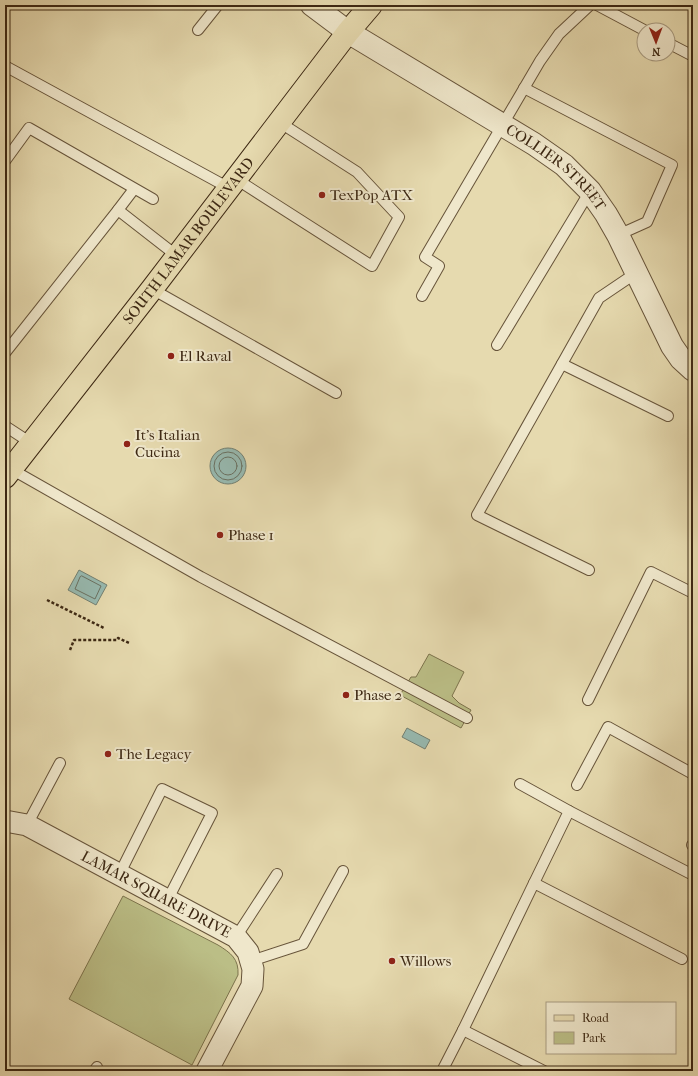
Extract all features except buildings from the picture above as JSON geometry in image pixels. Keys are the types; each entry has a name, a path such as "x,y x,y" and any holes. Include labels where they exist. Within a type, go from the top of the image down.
{"main road":[{"name":"SOUTH LAMAR BOULEVARD","path":"8,473 152,289 348,32 371,5"}],"street":[{"name":"COLLIER STREET","path":"314,6 348,32 502,124 534,144 564,166 590,191 606,214 618,235 672,346 693,370"},
{"name":"LAMAR SQUARE DRIVE","path":"5,821 27,825 236,937 248,952 254,969 252,986 207,1071"}],"lane":[{"path":"198,30 218,5"},
{"path":"422,296 439,266 425,257 540,61 559,34 590,5"},
{"path":"597,5 636,26"},
{"path":"676,47 693,56"},
{"path":"5,66 233,183 372,266 399,217 357,172 279,122"},
{"path":"524,88 672,165 647,222 618,235"},
{"path":"5,160 29,128 153,199"},
{"path":"5,353 134,189"},
{"path":"498,345 590,191"},
{"path":"118,210 177,256"},
{"path":"589,570 477,515 599,298 636,273"},
{"path":"152,289 336,392"},
{"path":"562,364 668,416"},
{"path":"5,426 31,443"},
{"path":"8,473 467,718"},
{"path":"588,700 651,572 693,593"},
{"path":"577,785 608,727 693,774"},
{"path":"27,825 60,763"},
{"path":"520,784 693,875"},
{"path":"119,875 162,789 212,814 168,901"},
{"path":"442,1071 569,811"},
{"path":"251,961 303,944 343,871"},
{"path":"236,937 277,874"},
{"path":"534,883 682,959"},
{"path":"463,1030 544,1071"}],"path":[{"path":"47,600 104,628"},
{"path":"70,650 74,640 117,640 118,638 129,643"}],"green space":[{"path":"429,654 464,672 452,696 459,703 471,710 461,728 400,695 411,677 416,677"},
{"path":"123,896 218,945 227,951 236,961 238,975 192,1065 69,999"}],"water":[{"path":"232,448 241,453 245,459 245,473 241,479 232,484 224,484 215,479 211,473 210,462 215,453 221,449"},
{"path":"79,570 107,585 96,605 68,590"},
{"path":"407,728 430,740 425,749 402,737"}],"place":[{"name":"TexPop ATX","path":"322,195"},
{"name":"El Raval","path":"171,356"},
{"name":"It's Italian Cucina","path":"127,444"},
{"name":"Phase 1","path":"220,535"},
{"name":"Phase 2","path":"346,695"},
{"name":"The Legacy","path":"108,754"},
{"name":"Willows","path":"392,961"}]}
